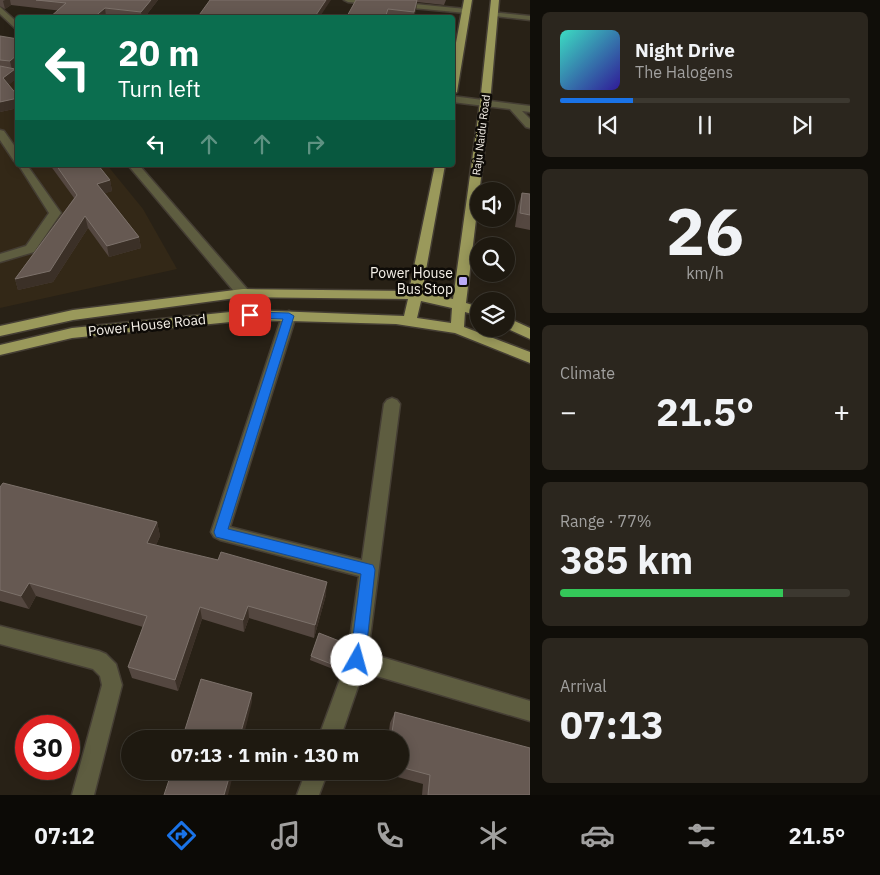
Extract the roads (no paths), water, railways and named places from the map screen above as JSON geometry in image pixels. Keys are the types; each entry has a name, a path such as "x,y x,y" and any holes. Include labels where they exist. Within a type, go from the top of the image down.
{"main road":[{"path":"455,75 468,0"},
{"name":"Raju Naidu Road","path":"457,329 485,103 495,0"},
{"path":"410,321 424,257 440,167"},
{"path":"0,331 73,315 243,293 414,296 470,309"},
{"name":"Power House Road","path":"0,350 72,333 250,315 410,321 457,329 530,358"},
{"path":"515,326 530,334"}],"street":[{"path":"348,0 466,11"},
{"path":"0,9 15,26"},
{"path":"494,14 530,18"},
{"path":"455,99 530,109"},
{"path":"513,107 530,124"},
{"path":"0,133 15,155"},
{"path":"0,258 30,249 55,213 23,167"},
{"path":"135,167 243,293"},
{"path":"289,316 220,532 368,570"},
{"path":"332,730 357,660 392,404"},
{"path":"0,635 98,661 109,671 112,685 83,795"},
{"path":"357,660 530,711"},
{"path":"308,795 314,780"}],"place":[{"name":"Power House Bus Stop","path":"463,281"}]}
